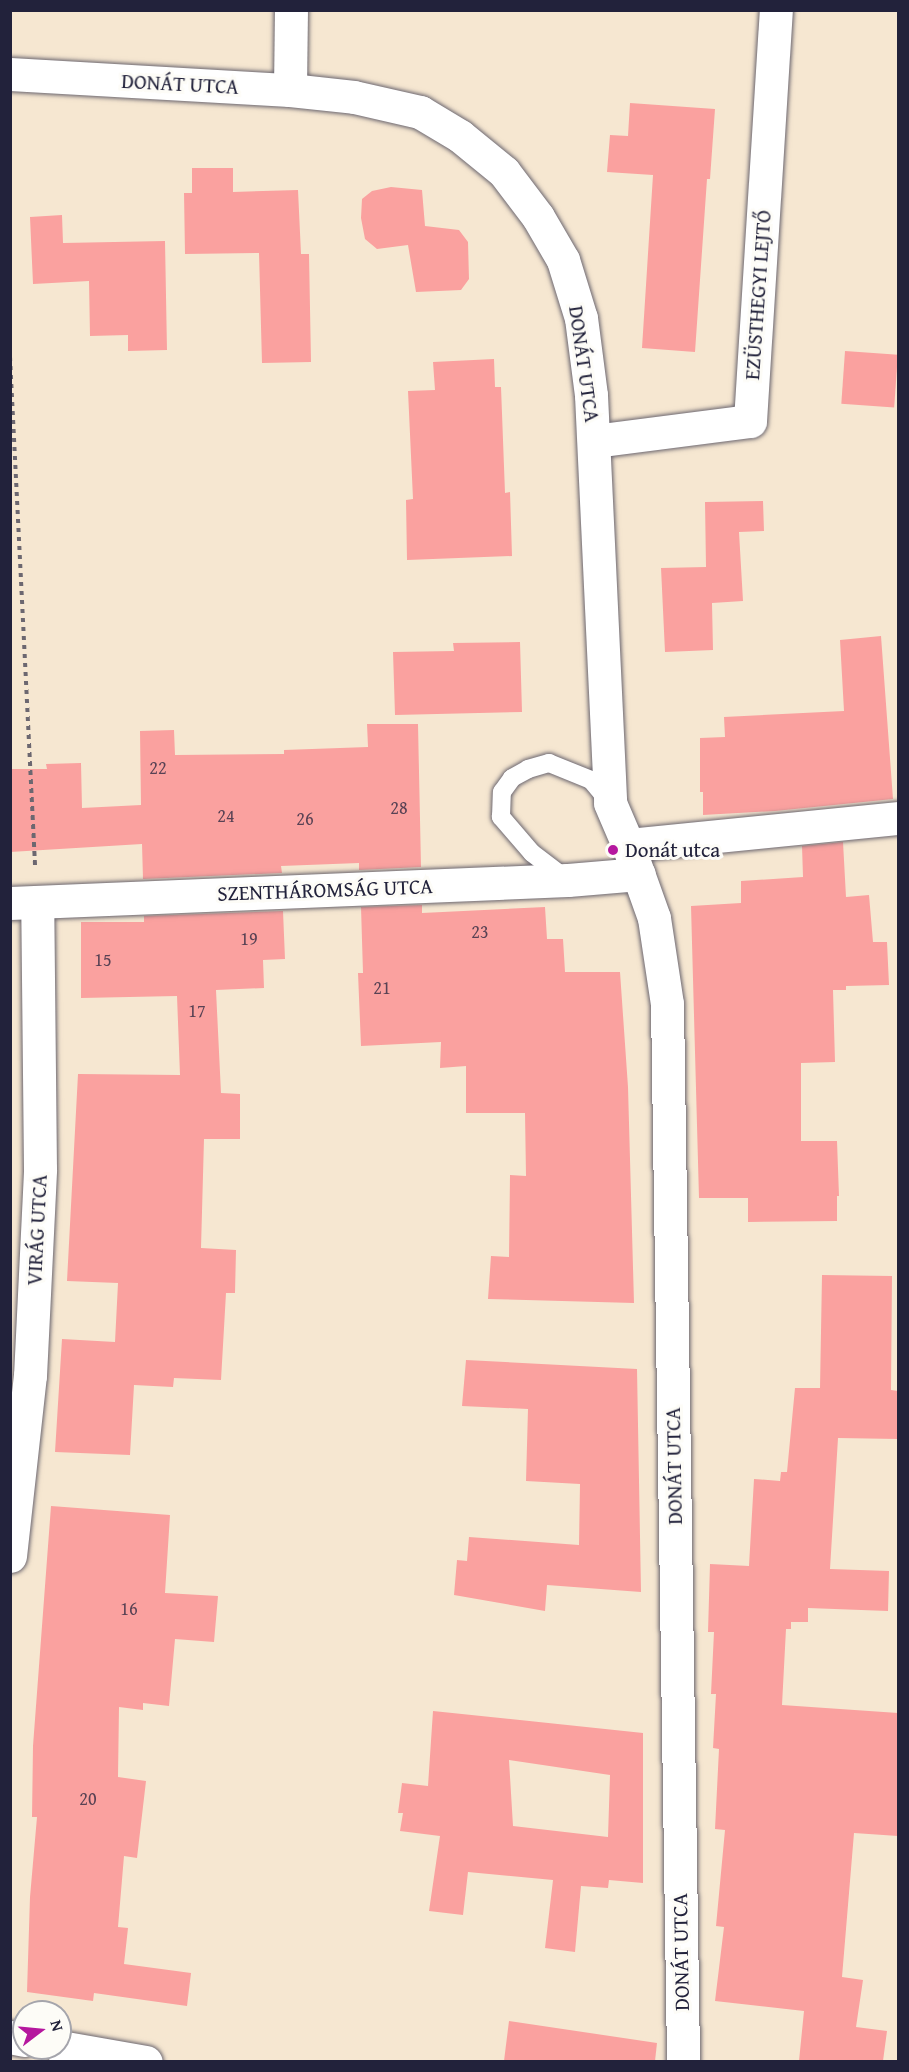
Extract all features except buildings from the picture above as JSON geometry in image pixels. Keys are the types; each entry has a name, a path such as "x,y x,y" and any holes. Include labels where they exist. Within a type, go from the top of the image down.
{"street":[{"path":"290,90 291,10"},
{"name":"EZÜSTHEGYI LEJTŐ","path":"594,441 750,422 776,10"},
{"name":"DONÁT UTCA","path":"10,74 290,90 354,97 420,112 460,136 504,172 538,217 562,260 581,318 591,395 594,441 610,803"},
{"path":"610,803 634,859"},
{"name":"SZENTHÁROMSÁG UTCA","path":"24,902 568,880 634,859 898,818"},
{"name":"DONÁT UTCA","path":"634,859 654,918 668,1004 682,2061"},
{"name":"VIRÁG UTCA","path":"10,1556 30,1376 40,1169 24,902"},
{"path":"72,2049 146,2061"}],"lane":[{"path":"568,880 532,853 501,817 502,792 512,778 528,769 549,763 591,780 610,803"}],"path":[{"path":"10,357 24,902"}],"place":[{"name":"Donát utca","path":"613,850"}]}
